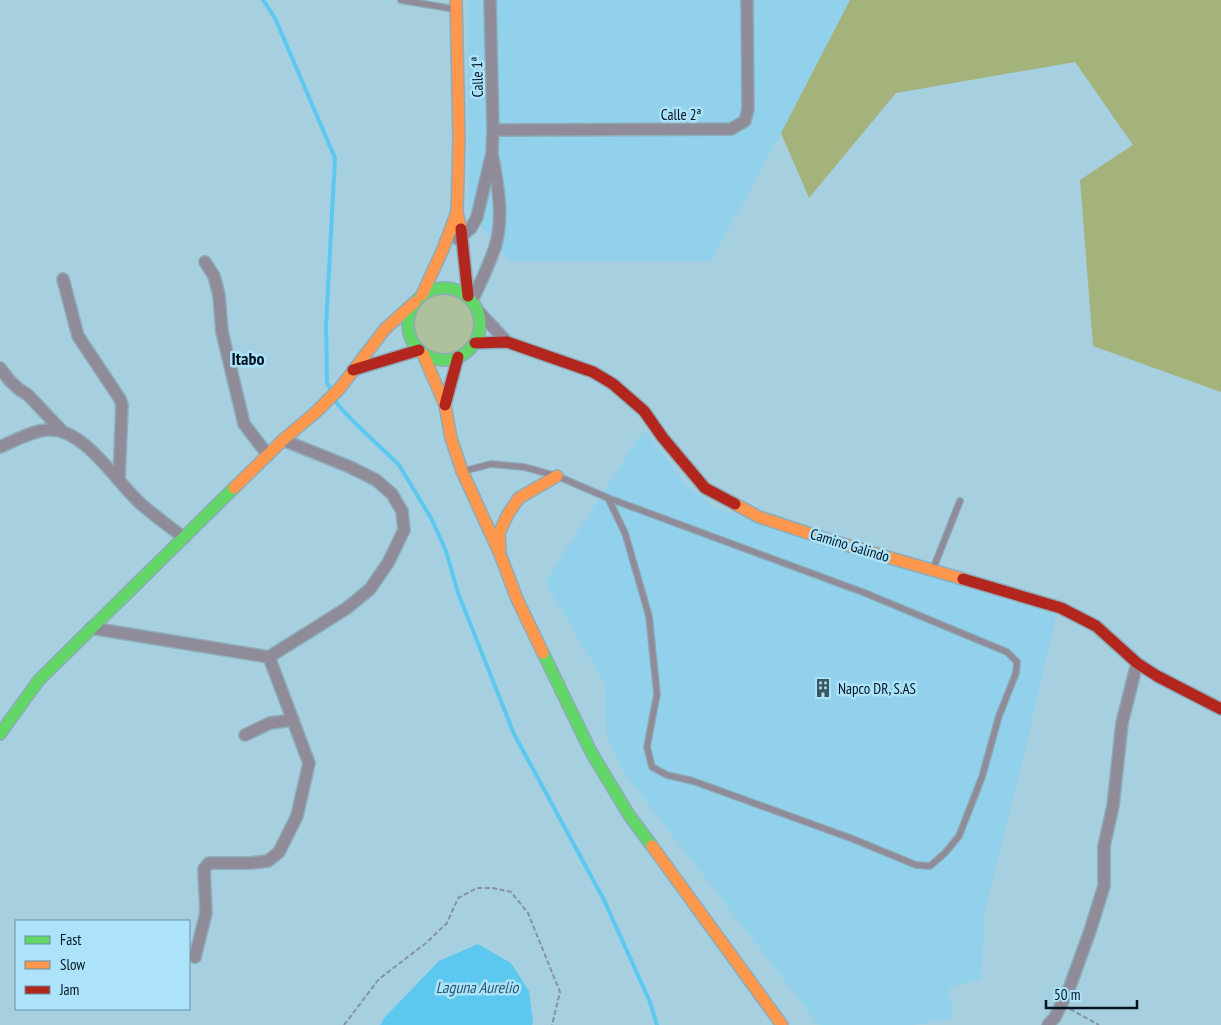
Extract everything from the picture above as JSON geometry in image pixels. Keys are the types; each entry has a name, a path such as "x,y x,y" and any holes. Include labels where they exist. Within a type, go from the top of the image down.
{"main road":[{"path":"353,370 421,352 434,359 446,360 458,357 475,343 480,329 468,287 463,235 457,212 459,138 456,4"},
{"path":"457,212 443,249 409,314 408,327 411,340 421,352 445,405 451,438 462,471 500,554 517,599 591,752 630,815 782,1025"},
{"path":"0,733 39,680 283,440 340,388 385,329 419,298 430,290 450,288 472,303"},
{"name":"Camino Galindo","path":"475,343 507,342 594,372 613,384 644,411 663,438 704,488 722,498 759,516 832,541 1061,608 1096,626 1137,663 1157,676 1221,710"},
{"path":"445,405 458,357"},
{"path":"500,554 500,533 508,514 519,498 557,476"}],"street":[{"name":"Calle 1ª","path":"443,249 463,235 477,217 492,154 490,0"},
{"name":"Calle 2ª","path":"493,130 731,128 745,122 748,109 747,0"},
{"name":"Calle 1ª","path":"472,303 496,245 498,188 492,154"},
{"path":"205,262 214,276 220,295 222,332 244,424 268,455"},
{"path":"63,279 78,336 120,399 122,405 119,480"},
{"name":"Camino Galindo","path":"472,303 507,342"},
{"path":"0,368 10,381 28,395 63,432"},
{"path":"0,447 47,430 63,432 74,437 90,450 140,504 184,538"},
{"path":"91,628 269,657 347,608 370,589 388,563 404,530 402,511 392,494 376,480 350,467 283,440"},
{"path":"195,957 206,913 204,869 209,863 268,861 279,852 297,816 309,762 269,657"},
{"path":"1048,1025 1055,1017 1069,988 1090,932 1104,886 1104,846 1113,806 1122,723 1137,663"},
{"path":"245,735 270,723 293,720"}],"lane":[{"path":"401,0 456,4"},
{"path":"462,471 492,464 524,467 557,476 608,498 865,593 1007,652 1017,662 1016,673 999,716 982,777 959,836 945,853 930,866 916,865 853,839 693,781 667,774 652,767 647,748 657,694 649,616 624,533 608,498"},
{"path":"932,569 960,501"}],"path":[{"path":"344,1025 379,979 426,943 447,923 458,898 477,888 493,888 511,892 528,912 560,992 552,1025"},
{"path":"1062,1004 1099,1025"}],"shaded area":[{"path":"467,0 850,0 781,133 711,261 510,261 469,211"},
{"path":"644,430 687,486 715,508 1056,615 1022,763 985,909 981,980 948,987 954,1018 910,1025 819,1025 622,770 607,736 605,683 545,582"}],"green space":[{"path":"850,0 1221,0 1221,392 1093,346 1080,180 1133,145 1075,62 896,93 809,198 781,133"},
{"path":"438,293 450,293 466,302 473,312 475,324 473,336 466,346 450,355 438,355 427,350 418,341 413,330 413,318 418,307 427,298"}],"water":[{"name":"Laguna Aurelio","path":"478,944 511,963 529,991 532,1025 380,1025 385,1017 439,961"}],"waterway":[{"path":"263,0 275,18 335,158 326,326 327,382 331,391"},
{"path":"335,399 338,405 354,422 399,465 431,518 446,551 458,593 514,734 604,900 650,1002 657,1025"}],"traffic: fast":[{"path":"444,288 464,294 474,304 480,324 474,344 464,354 444,360 424,354 414,344 408,324 414,304 424,294 444,288"},
{"path":"0,734 39,680 234,488"},
{"path":"543,653 591,752 629,815 652,846"}],"traffic: slow":[{"path":"456,0 459,138 457,212 461,229"},
{"path":"422,295 457,212"},
{"path":"234,488 340,388 385,329 415,302"},
{"path":"423,354 445,405 451,438 462,471 500,554 517,599 543,653"},
{"path":"500,549 499,533 508,514 519,498 557,476"},
{"path":"735,504 759,517 832,541 963,579"},
{"path":"652,846 782,1025"}],"traffic: jam":[{"path":"461,229 468,296"},
{"path":"475,343 507,342 593,372 613,384 644,411 663,438 705,488 735,504"},
{"path":"353,370 419,350"},
{"path":"445,405 458,357"},
{"path":"963,579 1061,608 1096,626 1137,663 1157,676 1221,709"}],"place":[{"name":"Napco DR, S.AS","path":"823,688"}],"district":[{"name":"Itabo","path":"248,358"}]}
